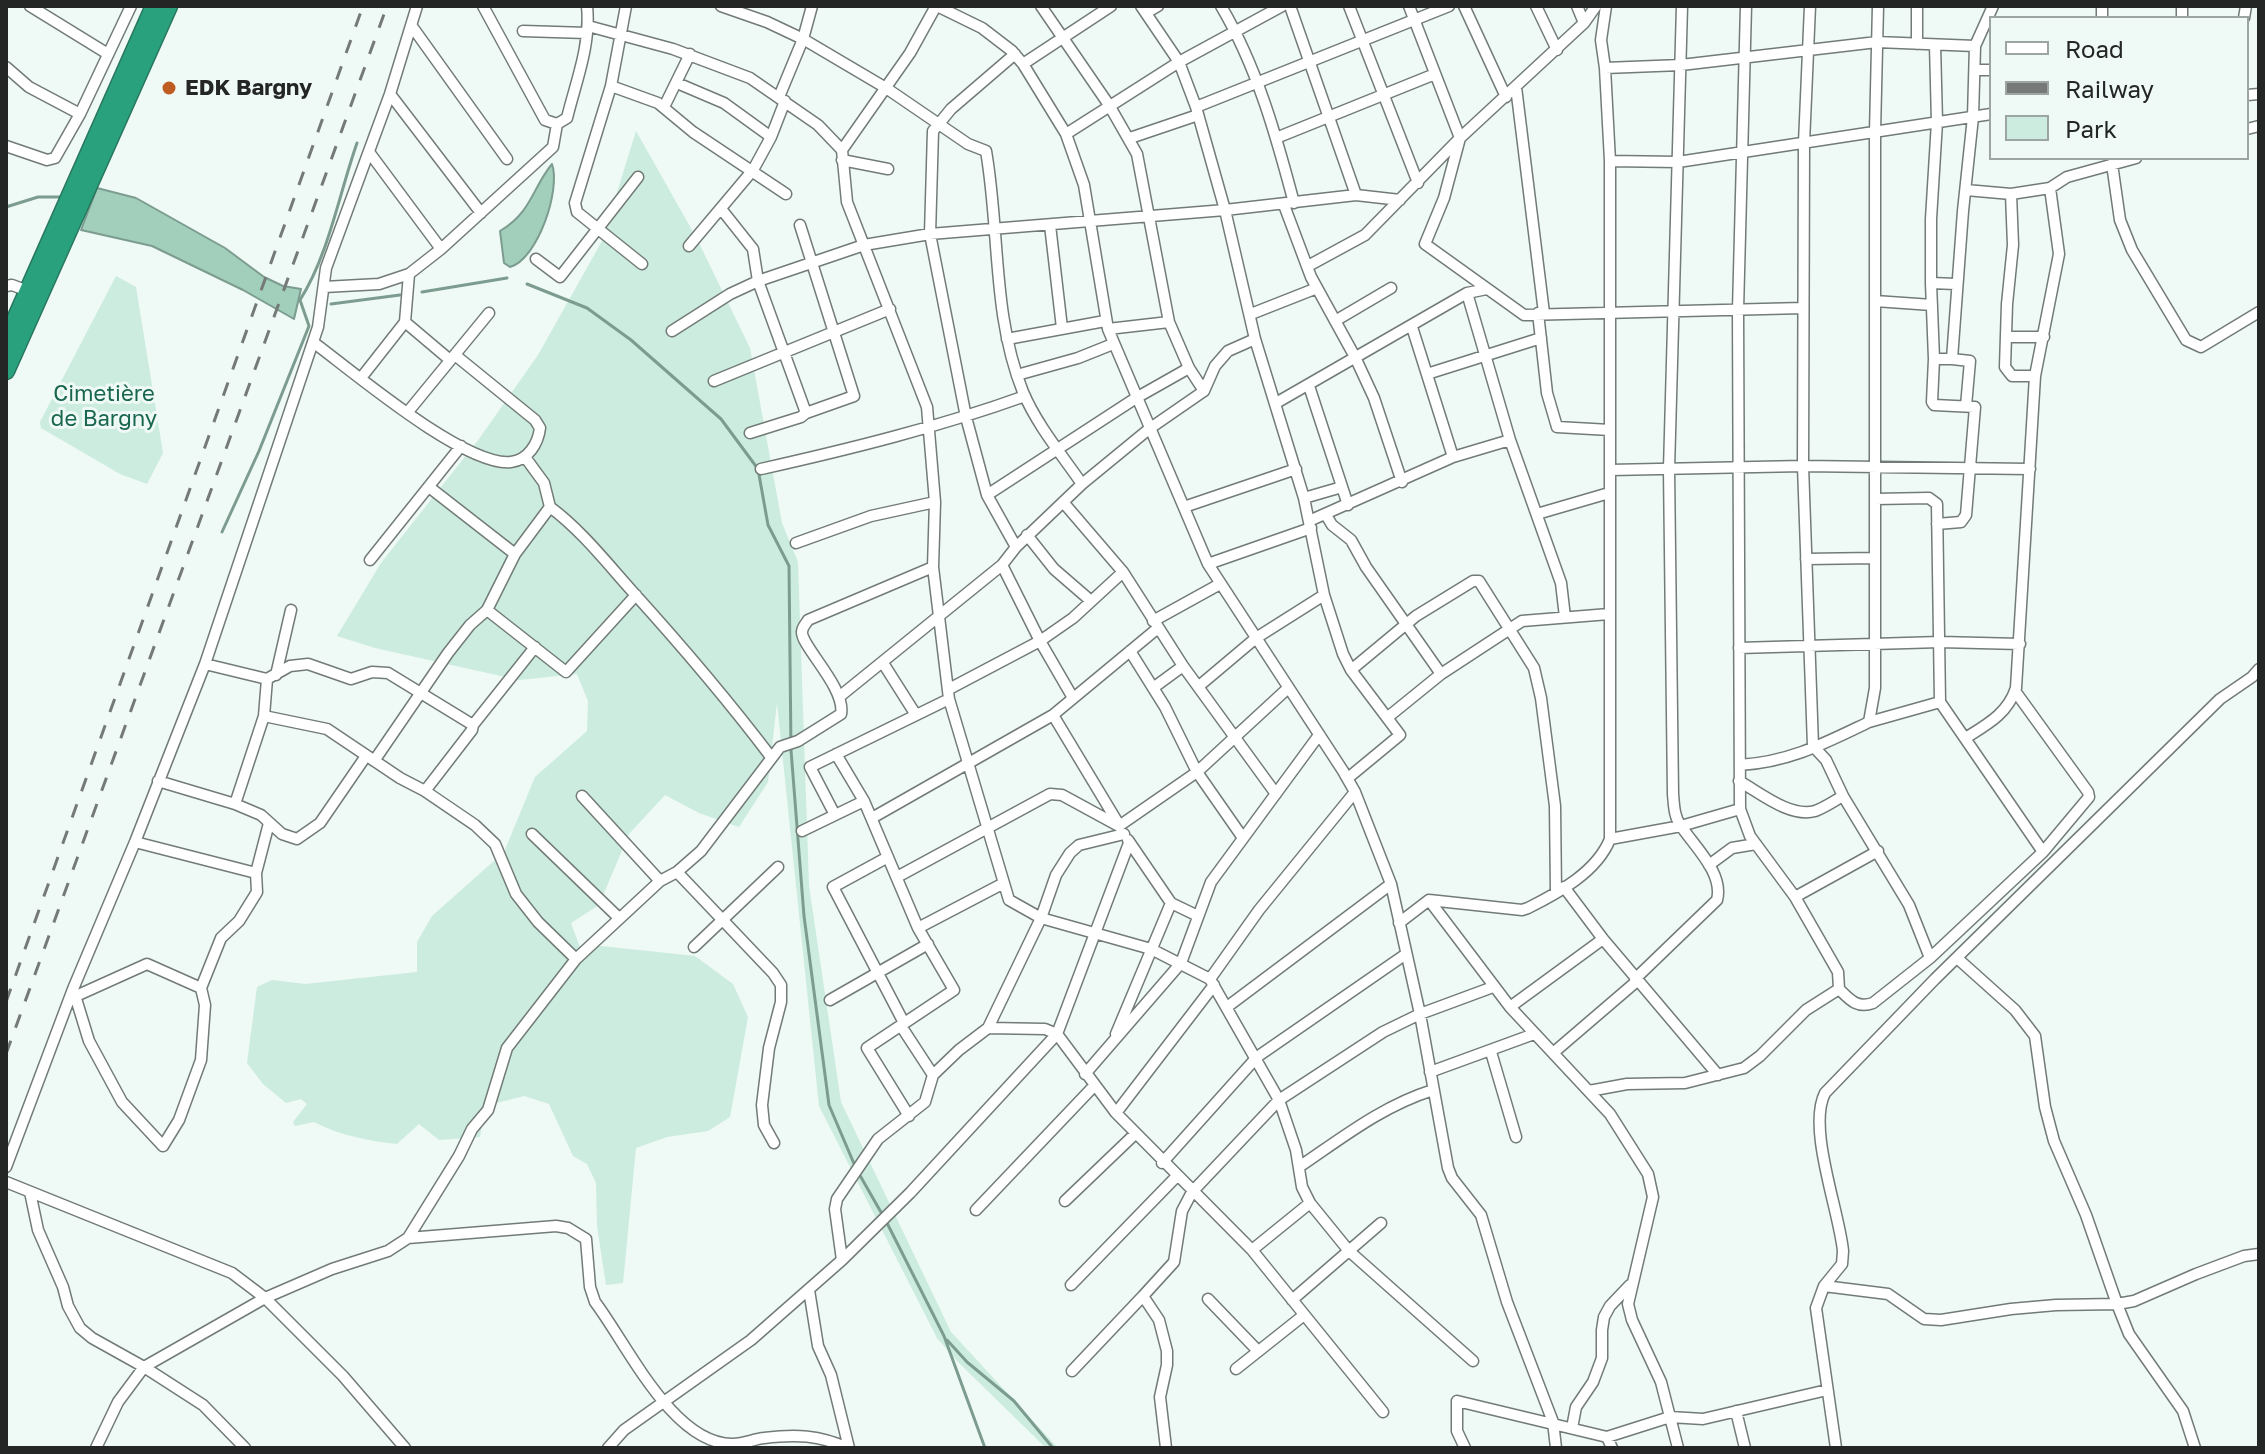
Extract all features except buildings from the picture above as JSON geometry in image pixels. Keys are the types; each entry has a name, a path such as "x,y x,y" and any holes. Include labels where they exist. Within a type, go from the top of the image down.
{"highway":[{"path":"116,110 154,6"},
{"path":"6,371 116,110 169,6"},
{"path":"6,340 28,291 69,217"}],"street":[{"path":"30,6 108,54"},
{"path":"6,146 51,160 55,158 80,114 131,6"},
{"path":"6,1167 205,664 318,327 326,268 390,94 417,6"},
{"path":"483,6 545,120 557,124"},
{"path":"324,287 379,284 409,274 441,249 553,147 557,124 567,118 588,30 587,6"},
{"path":"626,6 611,86 575,203 577,212 642,264"},
{"path":"721,6 803,39 886,88 968,144 986,151 1007,339 1017,375 1025,396 1082,484"},
{"path":"689,246 753,170 771,137 812,6"},
{"path":"842,155 937,6 982,28 1015,54 1066,134 1083,180 1106,325 1149,429 1208,564 1348,778 1391,884 1420,1014 1450,1174 1481,1215 1507,1302 1553,1422 1556,1448"},
{"path":"1041,6 1130,138 1139,160 1169,322 1189,368 1204,391"},
{"path":"1023,64 1111,6"},
{"path":"1158,6 1143,9 1179,62 1197,111 1225,210 1255,339 1296,469 1324,595 1343,654 1399,737 1348,778"},
{"path":"1221,6 1258,82 1276,138 1289,204 1308,266 1377,406 1402,482"},
{"path":"1066,134 1179,62 1282,6"},
{"path":"1290,6 1356,195"},
{"path":"1349,6 1418,183"},
{"path":"1409,6 1460,138 1444,198 1425,244 1524,315 1803,308"},
{"path":"1130,138 1258,82 1449,6"},
{"path":"1464,6 1506,97"},
{"path":"1536,6 1557,50"},
{"path":"1577,6 1584,23"},
{"path":"1308,266 1365,235 1460,138 1557,50 1596,6"},
{"path":"1399,923 1429,900 1522,910 1560,890 1596,862 1610,839 1610,161 1601,40 1606,6"},
{"path":"1553,1053 1636,980 1717,900 1719,886 1709,865 1681,826 1673,794 1669,469 1682,6"},
{"path":"1746,6 1738,310 1740,809 1745,826 1795,897 1838,972 1839,989 1854,1003 1870,1004 1930,958 2043,852 2089,797 2015,691"},
{"path":"1810,6 1804,143 1803,466 1813,749 1826,760 1843,796 1909,905 1930,958"},
{"path":"1869,722 1875,688 1875,132 1878,6"},
{"path":"1917,6 1917,44"},
{"path":"1952,359 1956,284 1973,117 1975,46 1993,6"},
{"path":"411,25 507,159"},
{"path":"523,31 621,33 690,54 750,78 782,99 818,125 842,155 847,202 925,396 931,425 935,502 933,567 949,694 1009,900 1041,918 1151,949 1212,982 1279,1100 1296,1150 1302,1187 1310,1203 1349,1251 1473,1361"},
{"path":"1605,68 1681,65 1877,42 1975,46"},
{"path":"1935,45 1937,122 1931,219 1933,404 1975,407 1964,519 1961,522 1937,524"},
{"path":"664,107 690,54"},
{"path":"1015,54 937,124 931,139 930,234 966,417 987,495 1016,547"},
{"path":"6,67 29,87 80,114"},
{"path":"1976,70 1989,70"},
{"path":"1276,138 1435,74"},
{"path":"677,83 724,103 771,137"},
{"path":"611,86 664,107 693,132 786,194"},
{"path":"1516,87 1547,393 1557,427 1610,430"},
{"path":"390,94 481,213"},
{"path":"89,95 116,110"},
{"path":"1610,161 1678,162 1989,114"},
{"path":"369,152 441,249"},
{"path":"842,155 888,169"},
{"path":"1966,190 2011,194 2050,188 2095,163 2112,164 2128,160"},
{"path":"2112,164 2120,220 2132,250 2186,340 2201,347 2259,312"},
{"path":"536,259 560,277 638,177"},
{"path":"1967,737 2004,711 2015,691 2035,376 2059,254 2050,188"},
{"path":"2011,194 2013,245 2005,367 2012,376 2035,376"},
{"path":"672,331 730,294 758,281 864,245 930,234 1225,210 1356,195 1400,200"},
{"path":"722,210 753,249 758,281 806,413"},
{"path":"750,433 854,396 800,225"},
{"path":"1050,225 1062,328"},
{"path":"361,378 405,322 409,274"},
{"path":"1931,283 1956,284"},
{"path":"6,286 28,291"},
{"path":"1251,314 1317,288"},
{"path":"1335,321 1391,288"},
{"path":"1276,403 1467,293 1487,289"},
{"path":"1467,293 1510,440 1561,583 1565,617"},
{"path":"1875,301 1932,305"},
{"path":"714,381 890,309"},
{"path":"407,413 489,313"},
{"path":"313,342 407,413 478,456 510,462 525,457 538,439 540,428 535,420 405,322"},
{"path":"1007,339 1062,328 1169,322"},
{"path":"1412,327 1453,457"},
{"path":"2006,337 2044,337"},
{"path":"1427,374 1541,338"},
{"path":"839,697 1002,565 1027,535 1082,484 1149,429 1204,391 1222,357 1235,347 1255,339"},
{"path":"1017,375 1078,358 1113,344"},
{"path":"1934,359 1970,361 1966,406"},
{"path":"987,495 1136,398 1189,368"},
{"path":"1309,386 1348,505"},
{"path":"761,469 875,443 1025,396"},
{"path":"1208,564 1310,524 1453,457 1510,440"},
{"path":"370,560 461,446"},
{"path":"525,457 544,483 550,507 570,522 636,595 730,703 771,757"},
{"path":"1610,470 1803,466 2030,469"},
{"path":"1184,507 1296,469"},
{"path":"429,487 515,554"},
{"path":"1304,498 1342,487"},
{"path":"1537,514 1609,493"},
{"path":"1875,499 1929,498 1937,504 1940,702 1967,737 2043,852"},
{"path":"796,543 871,516 935,502"},
{"path":"1063,502 1123,572 1183,666 1276,794"},
{"path":"158,781 235,804 261,815 282,834 297,839 320,823 421,693 448,653 470,625 487,610 515,554 550,507"},
{"path":"1326,515 1332,525 1351,540 1366,567 1441,674"},
{"path":"1027,535 1054,569 1091,601"},
{"path":"1806,559 1875,558"},
{"path":"1002,565 1073,698"},
{"path":"96,1448 118,1402 144,1367 265,1298 332,1269 388,1251 408,1238 459,1156 472,1129 488,1110 507,1048 576,959 660,881 677,872 701,851 780,747 798,741 841,714 839,697 803,637 803,627 808,620 933,567"},
{"path":"835,815 810,767 916,715 1040,641 1073,618 1123,572"},
{"path":"1351,670 1423,611 1477,580 1533,664 1541,698 1555,806 1560,890 1718,1075"},
{"path":"872,818 1053,715 1130,651 1155,624 1220,584"},
{"path":"487,610 566,672 636,595"},
{"path":"1199,686 1256,638 1324,595"},
{"path":"235,804 264,716 291,610"},
{"path":"1388,717 1441,674 1522,621 1609,614"},
{"path":"1739,648 1940,642 2020,644"},
{"path":"425,791 535,647"},
{"path":"1130,651 1197,772 1243,838"},
{"path":"883,663 916,715"},
{"path":"205,664 272,677 290,666 308,664 351,679 372,672 388,673 473,725"},
{"path":"1153,688 1183,666"},
{"path":"1836,1448 1816,1308 1824,1286 1840,1267 1843,1251 1819,1129 1822,1100 1957,958 2220,699 2259,669"},
{"path":"842,1260 837,1199 875,1143 925,1102 933,1075 988,1028 1041,918 1056,875 1070,853 1079,845 1124,834 1287,689"},
{"path":"1740,765 1772,763 1813,749 1869,722 1940,702"},
{"path":"1053,715 1124,834 1171,903 1198,916"},
{"path":"264,716 327,729 475,825 495,844 516,894 538,922 576,959"},
{"path":"1085,1074 1181,963 1209,887 1319,735"},
{"path":"836,754 864,801 918,928 954,990 867,1048 909,1116"},
{"path":"1739,781 1786,807 1804,811 1819,809 1843,796"},
{"path":"1116,1113 1212,982 1259,910 1355,792"},
{"path":"897,877 1045,795 1057,793 1124,834"},
{"path":"582,796 660,881"},
{"path":"802,831 864,801"},
{"path":"1610,839 1681,826 1740,809"},
{"path":"74,993 81,1023 122,1102 161,1147 179,1120 201,1060 205,1005 201,988 221,938 239,921 257,892 256,873 269,823"},
{"path":"532,834 619,918"},
{"path":"608,1448 624,1430 751,1340 842,1260 910,1193 1057,1034 1095,934 1124,834"},
{"path":"135,842 256,873"},
{"path":"1709,865 1729,849 1756,844"},
{"path":"1795,897 1878,851"},
{"path":"888,857 833,887 902,1024 933,1075"},
{"path":"694,947 778,867"},
{"path":"677,872 781,985 781,1002 769,1048 762,1105 764,1125 774,1143"},
{"path":"918,928 1004,883"},
{"path":"1227,1007 1391,884"},
{"path":"1429,900 1493,987 1616,1122 1651,1183 1653,1197 1628,1297 1632,1320 1661,1382 1678,1448"},
{"path":"1112,1043 1171,903"},
{"path":"1510,1007 1603,939"},
{"path":"830,1000 928,944"},
{"path":"1162,1163 1257,1057 1406,954"},
{"path":"1957,958 2015,1010 2035,1036 2045,1107 2054,1141 2086,1215 2117,1304 2129,1334 2183,1411 2195,1448"},
{"path":"74,993 147,964 201,988"},
{"path":"1072,1371 1173,1264 1182,1211 1192,1192 1279,1100 1383,1032 1420,1014 1493,987"},
{"path":"1589,1091 1627,1084 1672,1084 1737,1071 1752,1063 1806,1010 1839,989"},
{"path":"988,1028 1037,1027 1057,1034 1116,1113 1162,1163 1252,1250 1383,1412"},
{"path":"1430,1072 1534,1034"},
{"path":"1491,1052 1516,1137"},
{"path":"976,1210 1094,1086"},
{"path":"1299,1167 1374,1116 1433,1090"},
{"path":"1065,1201 1135,1134"},
{"path":"1071,1285 1176,1177"},
{"path":"6,1182 168,1249 218,1266 265,1298 343,1376 405,1448"},
{"path":"30,1192 38,1230 74,1318 92,1338 203,1405 245,1448"},
{"path":"1252,1250 1310,1203"},
{"path":"1292,1300 1381,1223"},
{"path":"408,1238 565,1227 588,1242 592,1296 665,1401 691,1428 718,1443 735,1444 804,1434 825,1438 848,1448"},
{"path":"1824,1286 1882,1292 1924,1319 1941,1320 2056,1305 2134,1301 2244,1256 2259,1254"},
{"path":"1572,1428 1576,1407 1597,1376 1607,1311 1631,1284"},
{"path":"809,1290 818,1346 834,1384 848,1448"},
{"path":"1143,1296 1159,1320 1167,1351 1160,1397 1166,1448"},
{"path":"1208,1299 1258,1351"},
{"path":"1236,1369 1304,1315"},
{"path":"1465,1448 1457,1431 1457,1401 1607,1437 1670,1417 1703,1419 1827,1390"},
{"path":"1736,1411 1745,1448"},
{"path":"1607,1437 1612,1448"}],"green space":[{"path":"636,131 697,239 750,348 782,523 798,562 809,886 841,1102 951,1332 1058,1448 1046,1448 937,1338 819,1106 777,703 768,782 739,827 699,813 665,795 629,834 599,905 571,923 581,950 601,946 695,956 733,984 748,1017 730,1117 708,1131 667,1137 636,1148 623,1283 606,1285 597,1226 596,1183 587,1164 573,1156 549,1104 524,1096 485,1106 480,1137 439,1140 419,1124 397,1144 387,1143 344,1134 314,1122 295,1126 293,1122 307,1104 301,1099 286,1103 263,1084 247,1063 257,987 272,980 305,984 417,972 417,942 432,916 504,852 535,777 587,731 588,701 577,674 519,680 375,648 337,636 381,563 479,439 538,355 602,241"},
{"name":"Cimetière de Bargny","path":"116,276 136,287 163,453 147,484 120,474 41,428 40,422"}],"shaded area":[{"path":"552,164 553,190 545,222 530,251 510,267 504,263 500,231 519,216"},
{"path":"97,188 136,198 225,248 264,277 283,286 301,289 294,319 243,290 152,246 81,230"}],"waterway":[{"path":"222,532 259,451 309,326 300,300 326,244 357,143"},
{"path":"6,207 38,197 63,197"},
{"path":"422,292 507,278"},
{"path":"527,284 587,308 631,340 721,419 758,469 768,525 789,566 791,750 804,916 829,1105 855,1166"},
{"path":"331,304 400,295"},
{"path":"858,1172 882,1214"},
{"path":"886,1221 944,1336 985,1448"},
{"path":"947,1340 967,1362 1014,1401 1053,1448"}],"railway":[{"path":"6,1002 363,6"},
{"path":"6,1054 387,6"}],"place":[{"name":"EDK Bargny","path":"169,88"}]}
